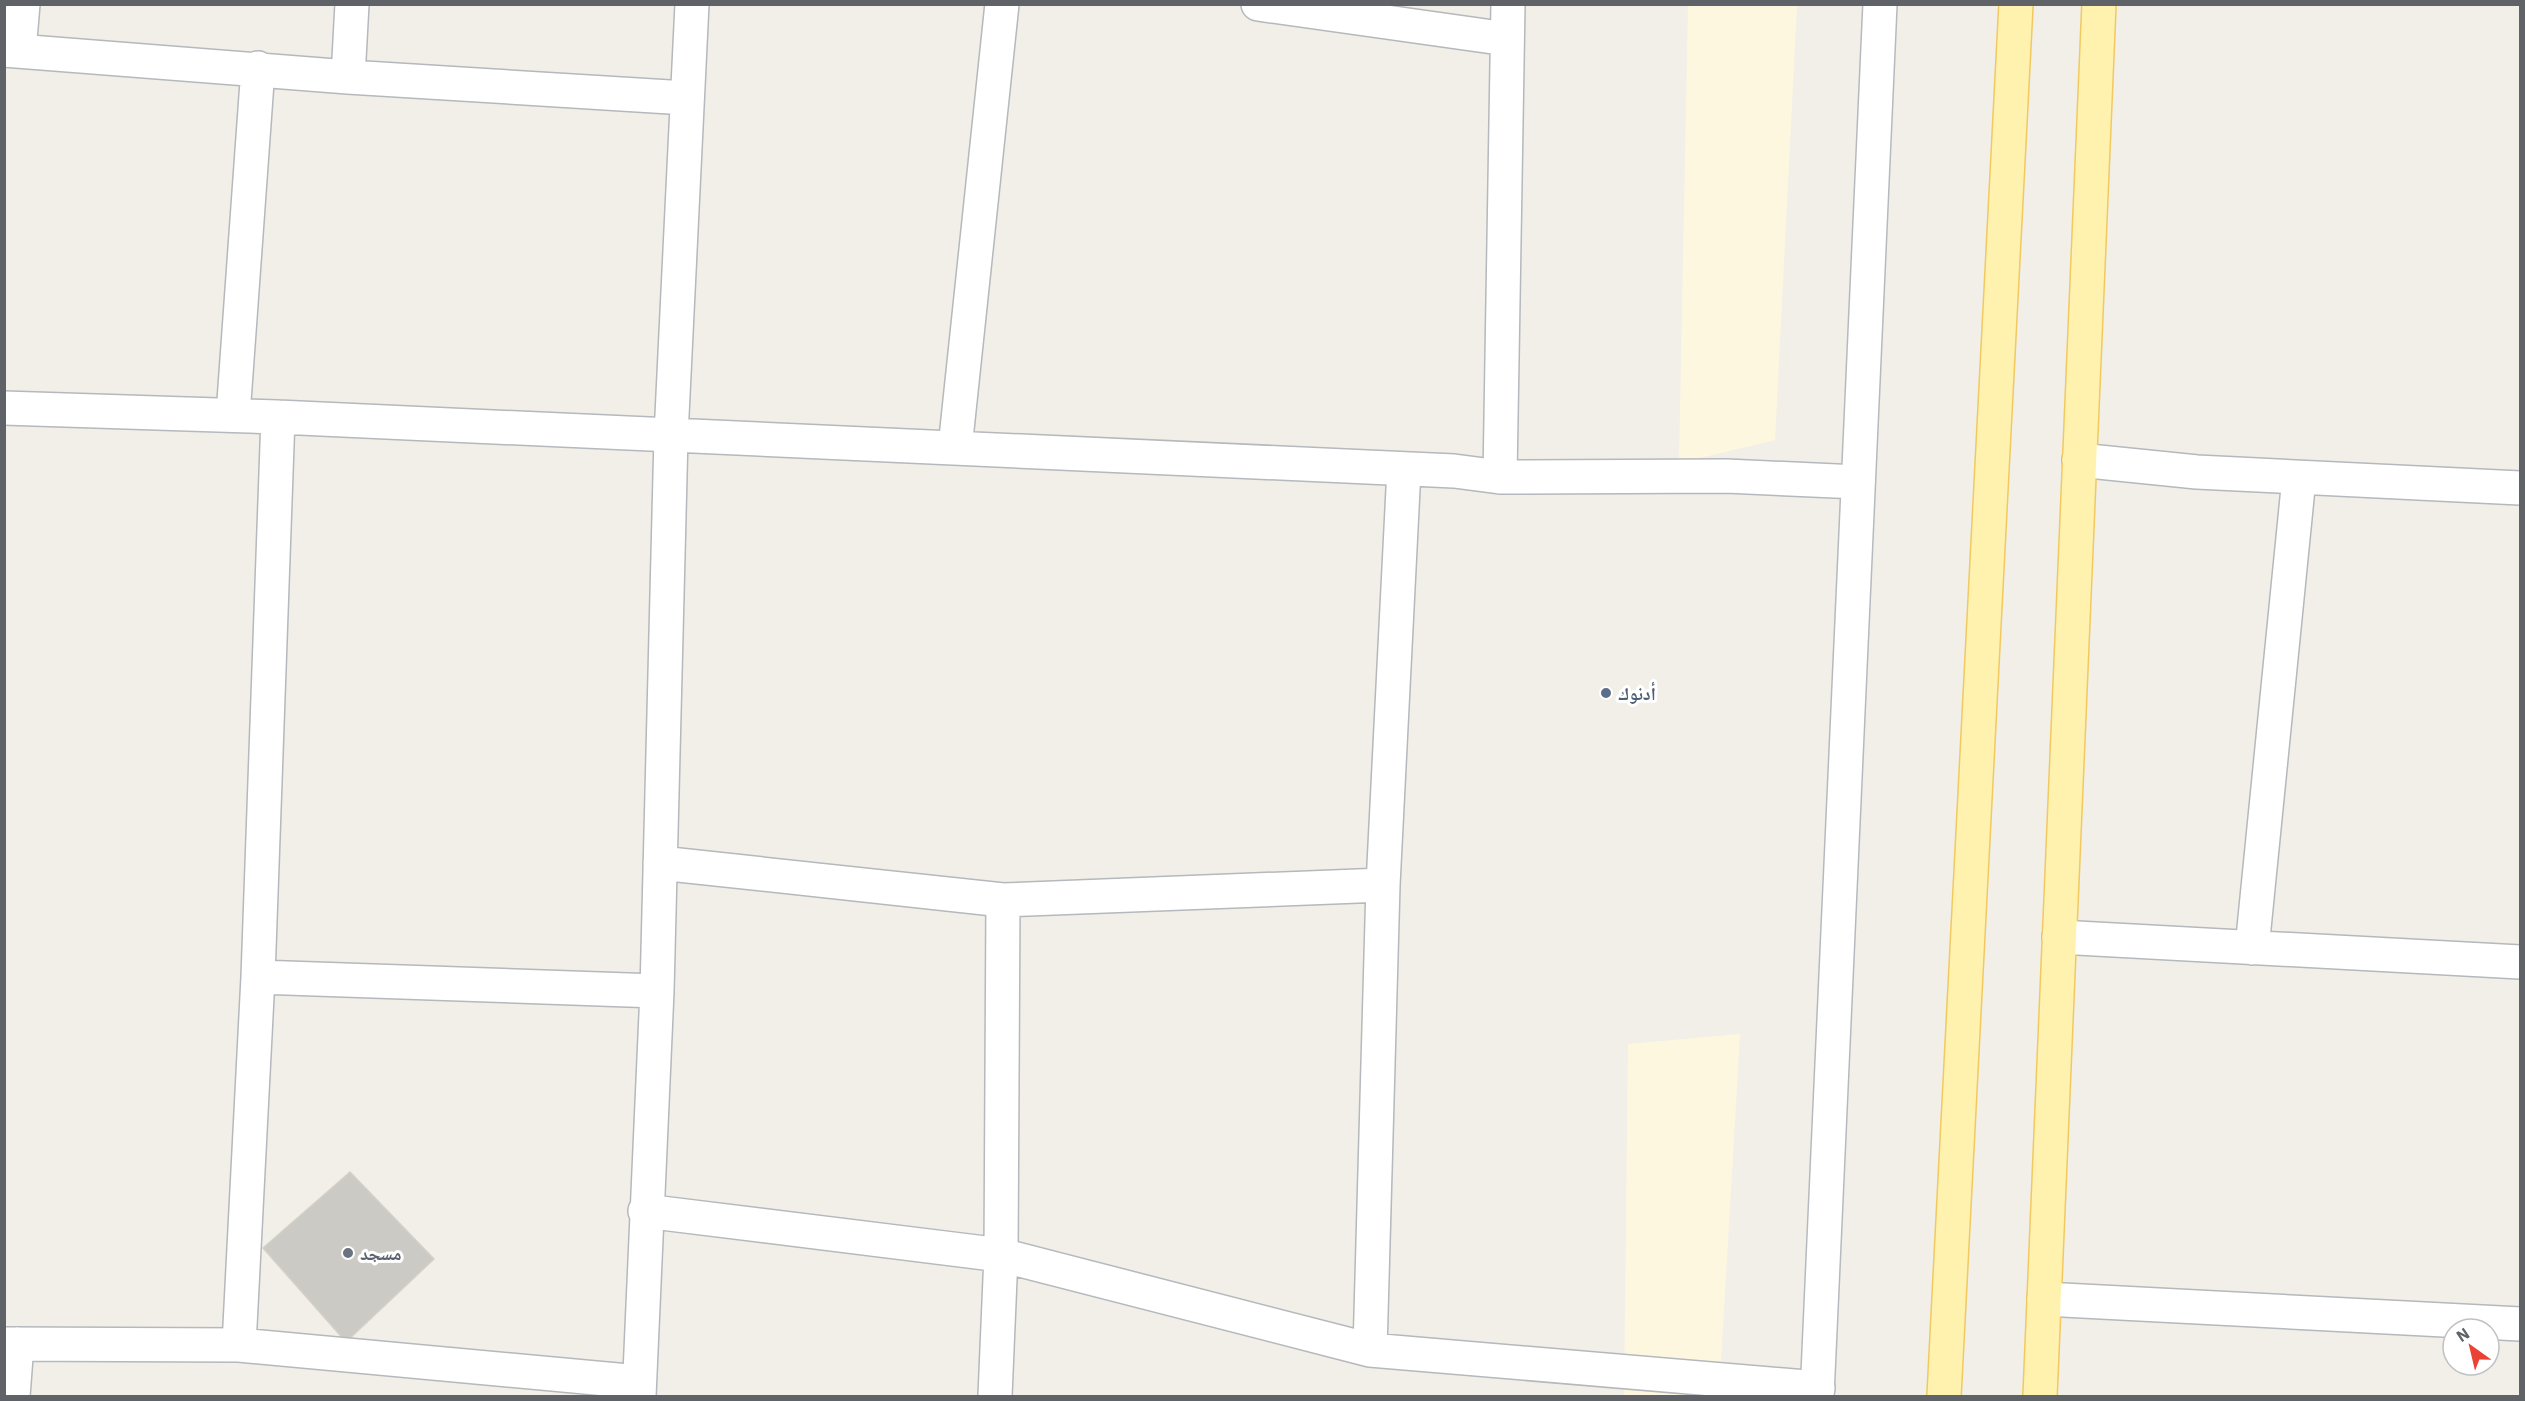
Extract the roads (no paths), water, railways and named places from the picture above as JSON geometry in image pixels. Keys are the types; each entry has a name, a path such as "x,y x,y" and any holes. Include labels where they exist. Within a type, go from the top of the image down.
{"main road":[{"path":"1944,1396 2016,4"},
{"path":"2040,1396 2099,4"}],"street":[{"path":"23,4 12,50 348,76 686,98"},
{"path":"348,76 352,4"},
{"path":"13,1396 11,1344 239,1345 639,1389 645,1211 657,991 671,436 692,4"},
{"path":"955,448 1002,4"},
{"path":"1258,4 1293,7 1507,39"},
{"path":"1500,477 1508,4"},
{"path":"645,1211 1001,1255 1370,1350 1818,1392 1880,4"},
{"path":"233,416 258,68"},
{"path":"4,408 278,417 1454,471 1500,477 1726,476 1858,482"},
{"path":"239,1345 258,977 278,417"},
{"path":"2079,460 2197,472 2520,488"},
{"path":"1370,1350 1383,885 1404,469"},
{"path":"2252,948 2299,478"},
{"path":"660,863 1003,900 1383,885"},
{"path":"995,1396 1001,1255 1003,900"},
{"path":"2059,937 2520,962"},
{"path":"258,977 657,991"},
{"path":"2044,1299 2520,1324"}],"place":[{"name":"أدنوك","path":"1606,693"},
{"name":"مسجد","path":"348,1253"}]}
